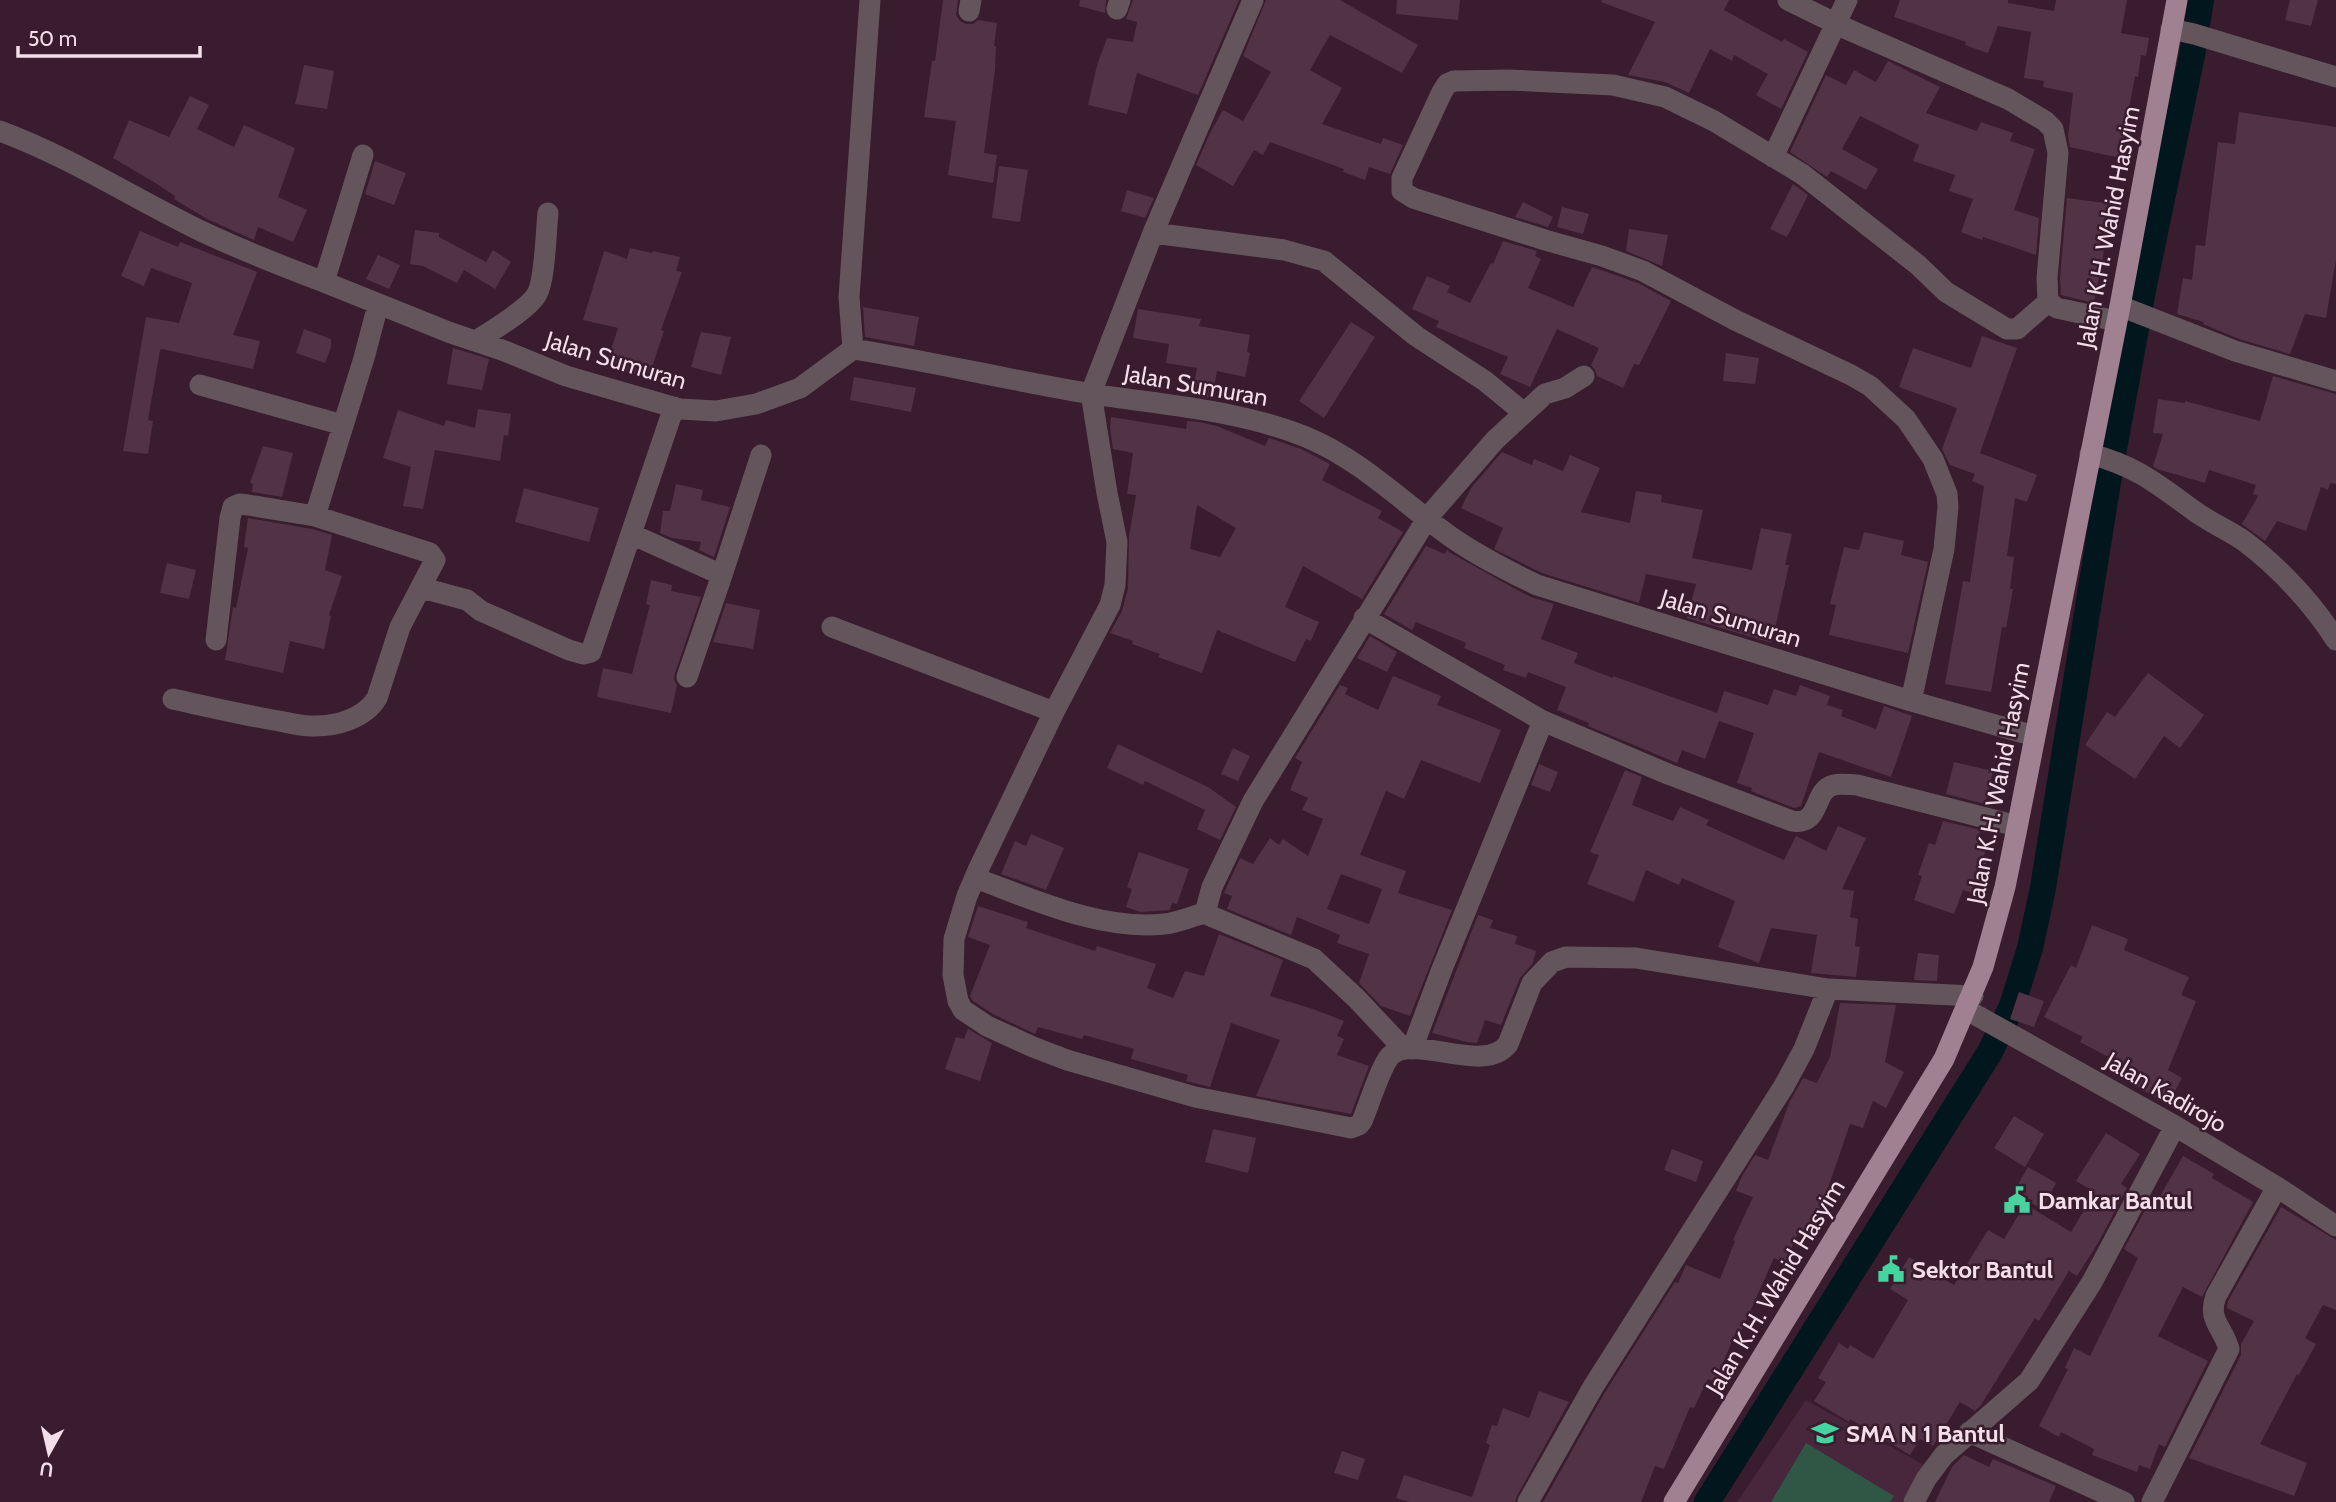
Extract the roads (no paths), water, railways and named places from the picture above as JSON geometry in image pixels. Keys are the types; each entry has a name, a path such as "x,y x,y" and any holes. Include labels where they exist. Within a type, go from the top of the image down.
{"main road":[{"name":"Jalan K.H. Wahid Hasyim","path":"1674,1502 1944,1059 1970,1007 1990,944 2097,455 2177,0"}],"street":[{"path":"853,349 849,297 870,0"},
{"path":"1253,0 1153,233 1091,393 1117,542 1115,585 1110,605 1054,712 975,878 954,939 953,975 958,1001 972,1017 1033,1047 1067,1060 1195,1097 1351,1128 1362,1121 1389,1057 1408,1049 1486,1056 1498,1054 1508,1044 1532,983 1552,962 1566,957 1636,958 1828,989 1970,1007"},
{"path":"1788,0 2008,99 2045,121 2053,129 2058,153 2047,278 2048,302"},
{"path":"1773,157 1847,0"},
{"path":"2171,29 2336,77"},
{"path":"1911,701 1944,549 1948,507 1947,494 1933,459 1906,419 1870,386 1843,370 1735,320 1643,271 1413,198 1402,191 1402,177 1447,84 1463,80 1595,83 1645,92 1665,97 1714,121 1802,174 1918,265 1947,292 2007,329 2017,329 2048,302"},
{"name":"Jalan Sumuran","path":"0,131 75,164 200,231 378,305 566,376 674,407 716,411 756,404 800,388 853,349 1258,421 1328,447 1484,559 1537,585 1911,701 2034,736"},
{"path":"324,282 363,155"},
{"path":"476,341 516,314 537,295 543,267 548,213"},
{"path":"1153,233 1284,250 1324,261 1416,336 1485,381 1524,413"},
{"path":"2048,302 2057,308 2124,313 2163,322 2235,351 2336,381"},
{"path":"314,516 378,305"},
{"path":"1205,912 1212,887 1253,801 1428,517 1495,440 1545,394 1565,388 1584,376"},
{"path":"200,385 343,425"},
{"path":"422,588 467,600 481,611 583,654 591,652 674,407"},
{"path":"687,677 761,454"},
{"path":"2097,455 2136,470 2245,542 2322,617 2336,640"},
{"path":"173,699 310,726 338,724 355,717 370,707 377,698 400,627 435,560 430,553 314,516 240,504 233,508 230,518 216,640"},
{"path":"631,534 722,575"},
{"path":"1364,618 1543,721 1668,774 1792,821 1801,822 1810,818 1828,787 1835,784 1857,785 2017,826"},
{"path":"832,627 1054,712"},
{"path":"1408,1049 1543,721"},
{"path":"975,878 1052,905 1115,923 1167,924 1205,912 1314,959 1408,1049"},
{"path":"1528,1502 1593,1387 1784,1086 1804,1049 1828,989"},
{"name":"Jalan Kadirojo","path":"1970,1007 2003,1030 2175,1126 2277,1187 2336,1226"},
{"path":"1914,1502 1926,1479 1944,1455 2029,1381 2053,1347 2092,1282 2175,1126"},
{"path":"2152,1502 2229,1349 2211,1308 2277,1187"},
{"path":"1969,1432 2116,1501"}],"waterway":[{"path":"1707,1502 1990,1052 2012,1006 2030,948 2043,888 2108,482 2201,0"}],"place":[{"name":"Damkar Bantul","path":"2017,1200"},
{"name":"Sektor Bantul","path":"1891,1269"},
{"name":"SMA N 1 Bantul","path":"1825,1433"}]}
